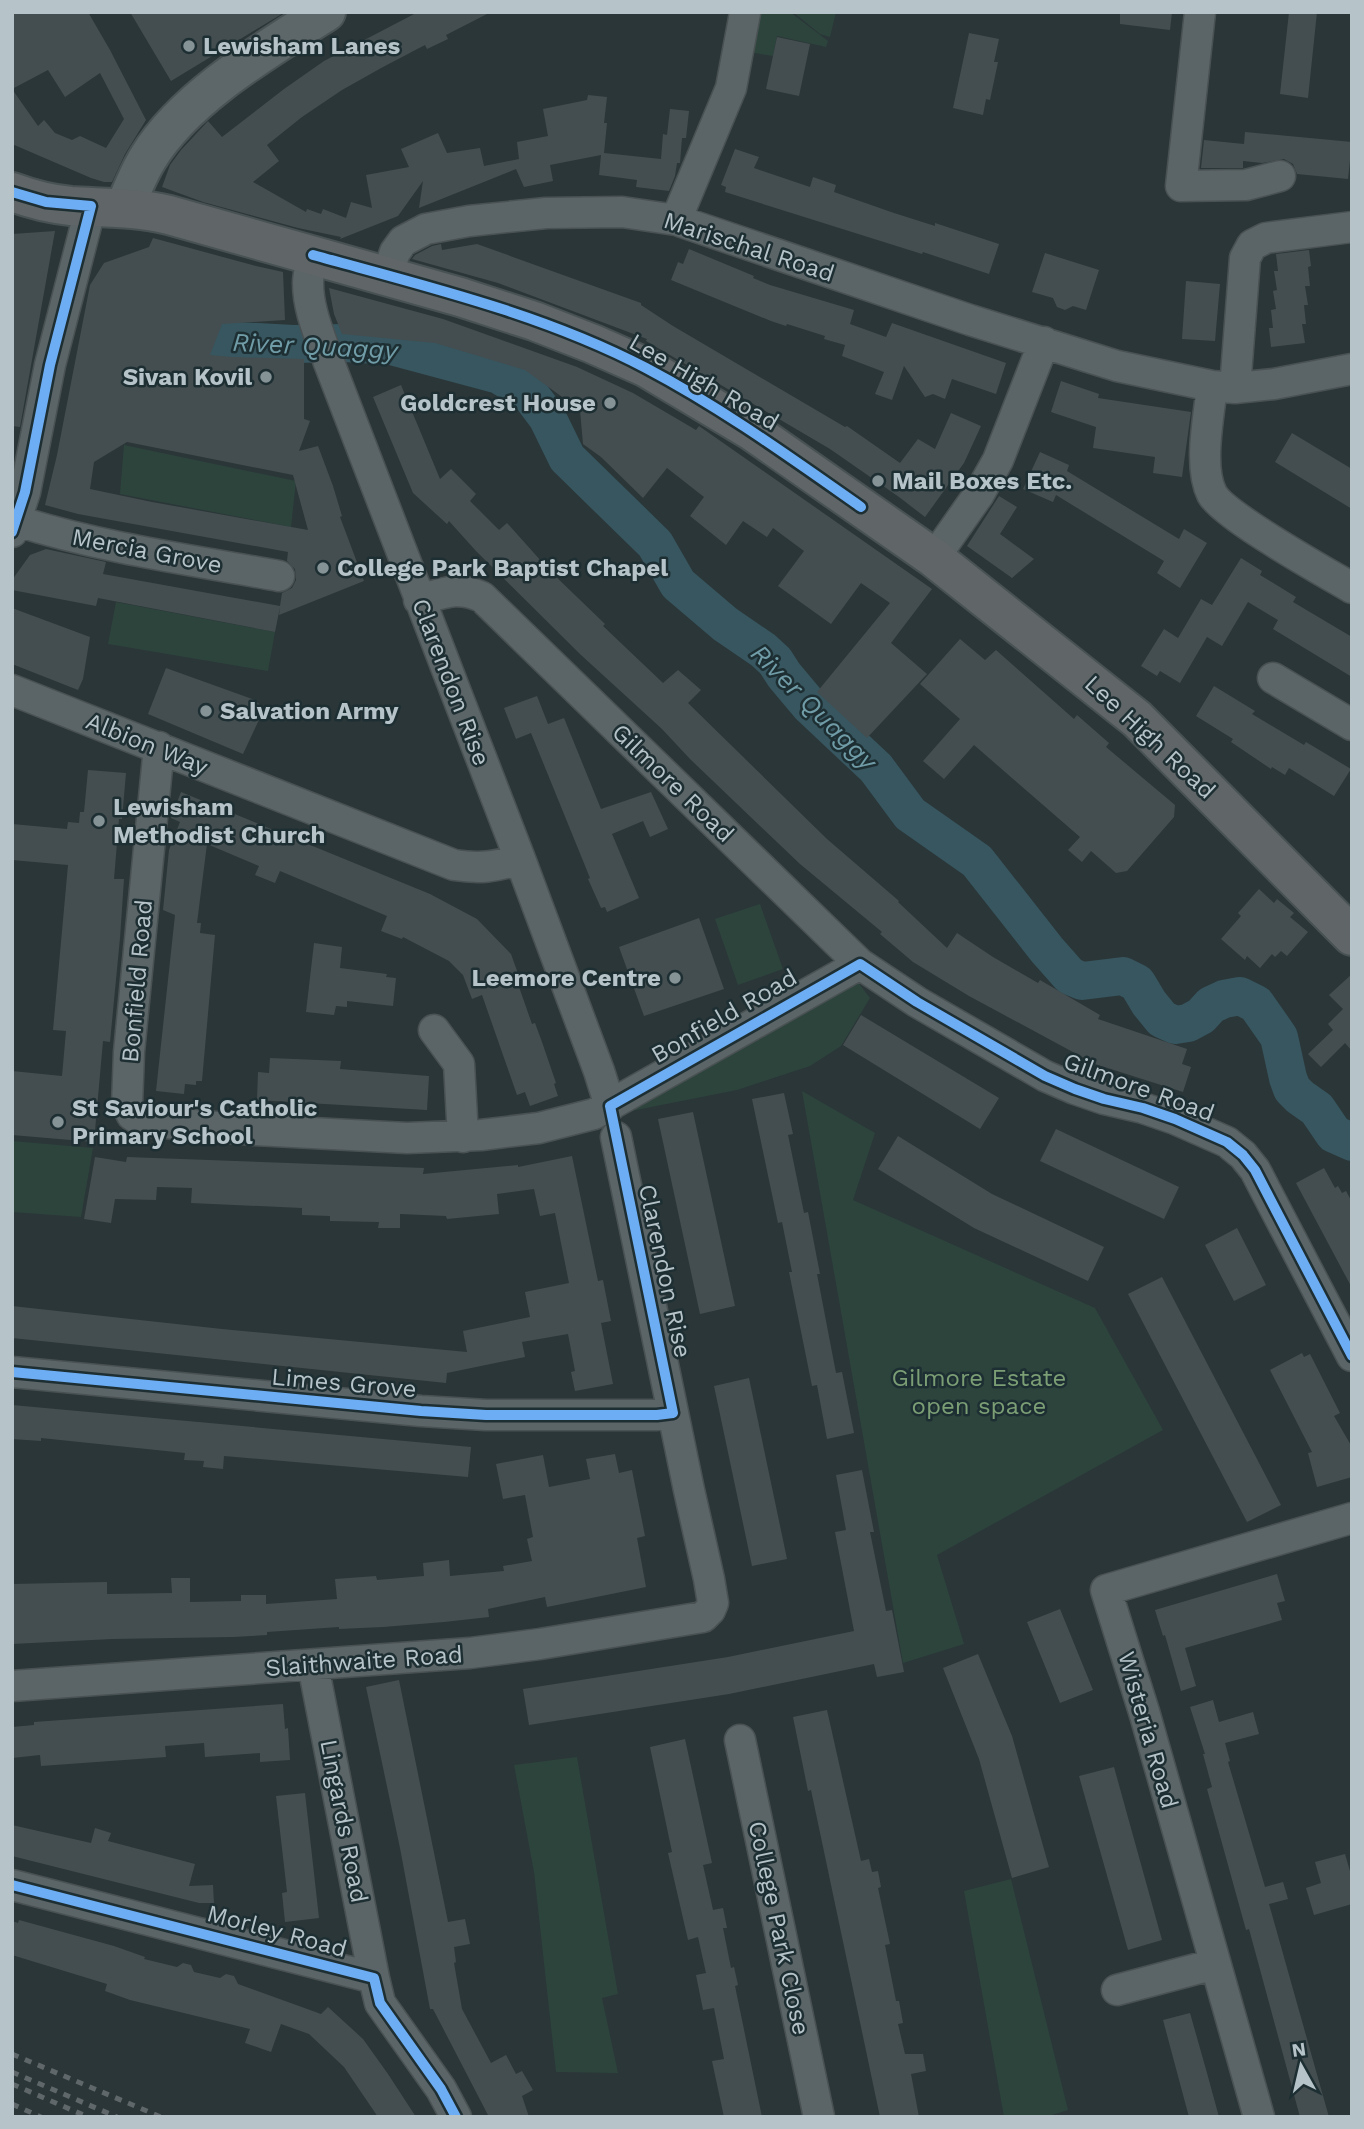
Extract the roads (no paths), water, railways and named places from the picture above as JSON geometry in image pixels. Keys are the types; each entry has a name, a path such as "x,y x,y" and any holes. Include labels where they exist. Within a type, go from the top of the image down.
{"highway":[{"name":"Lee High Road","path":"12,192 46,202 169,215 460,296 534,321 645,368 752,431 934,558 1137,719 1352,936"}],"main road":[{"path":"108,207 137,178 155,147 169,130 206,94 326,12"}],"street":[{"path":"1200,12 1181,186 1246,185 1280,176"},
{"path":"676,220 731,88 745,13"},
{"path":"15,526 56,340 108,207"},
{"name":"Marischal Road","path":"387,276 395,252 403,241 426,229 469,221 545,213 622,212 676,220 970,320 1117,366 1223,387 1273,384 1352,369"},
{"path":"1352,227 1266,238 1252,245 1245,258 1223,387 1206,452 1207,475 1213,495 1233,515 1352,588"},
{"name":"Clarendon Rise","path":"313,256 307,282 312,315 520,859 610,1106"},
{"path":"934,558 979,494 998,460 1044,342"},
{"name":"Mercia Grove","path":"15,526 279,576"},
{"name":"Gilmore Road","path":"419,600 450,591 467,591 482,597 860,964 927,1008 1045,1076 1104,1099 1175,1119 1227,1142 1243,1155 1255,1170 1352,1356"},
{"path":"1273,678 1352,725"},
{"name":"Albion Way","path":"12,690 454,865 496,867 520,859"},
{"name":"Bonfield Road","path":"159,747 129,1052 127,1105 132,1115 141,1121 407,1138 463,1137 539,1128 594,1114 610,1106 860,964"},
{"path":"434,1030 459,1064 463,1137"},
{"name":"Clarendon Rise","path":"616,1137 709,1579 713,1603 710,1610"},
{"name":"Limes Grove","path":"12,1372 421,1411 486,1415 673,1413"},
{"name":"Wisteria Road","path":"1259,2117 1151,1734 1106,1590 1352,1518"},
{"name":"Slaithwaite Road","path":"12,1686 470,1653 703,1617 710,1610"},
{"name":"Lingards Road","path":"313,1665 374,1978"},
{"name":"College Park Close","path":"740,1740 818,2117"},
{"name":"Morley Road","path":"12,1885 374,1978 380,2003 441,2089 456,2117"},
{"path":"1117,1990 1215,1964"}],"waterway":[{"name":"River Quaggy","path":"170,317 187,330 219,340 391,346 499,375 529,393 547,417 567,458 655,544 678,584 725,624 775,661 810,706 876,768 910,814 977,861 1070,976 1082,981 1123,976 1137,983 1162,1019 1175,1025 1188,1023 1201,1016 1211,1005 1224,999 1240,996 1256,1004 1279,1037 1292,1089 1317,1109 1334,1134 1352,1142"}],"railway":[{"path":"12,2054 161,2117"},
{"path":"12,2072 117,2117"},
{"path":"12,2084 88,2117"},
{"path":"12,2104 41,2117"}],"place":[{"name":"Lewisham Lanes","path":"189,46"},
{"name":"Sivan Kovil","path":"266,377"},
{"name":"Goldcrest House","path":"610,403"},
{"name":"Mail Boxes Etc.","path":"878,481"},
{"name":"College Park Baptist Chapel","path":"323,568"},
{"name":"Salvation Army","path":"206,711"},
{"name":"Lewisham Methodist Church","path":"99,821"},
{"name":"Leemore Centre","path":"675,978"},
{"name":"St Saviour's Catholic Primary School","path":"58,1122"}],"park label":[{"name":"Gilmore Estate open space","path":"979,1392"}]}
